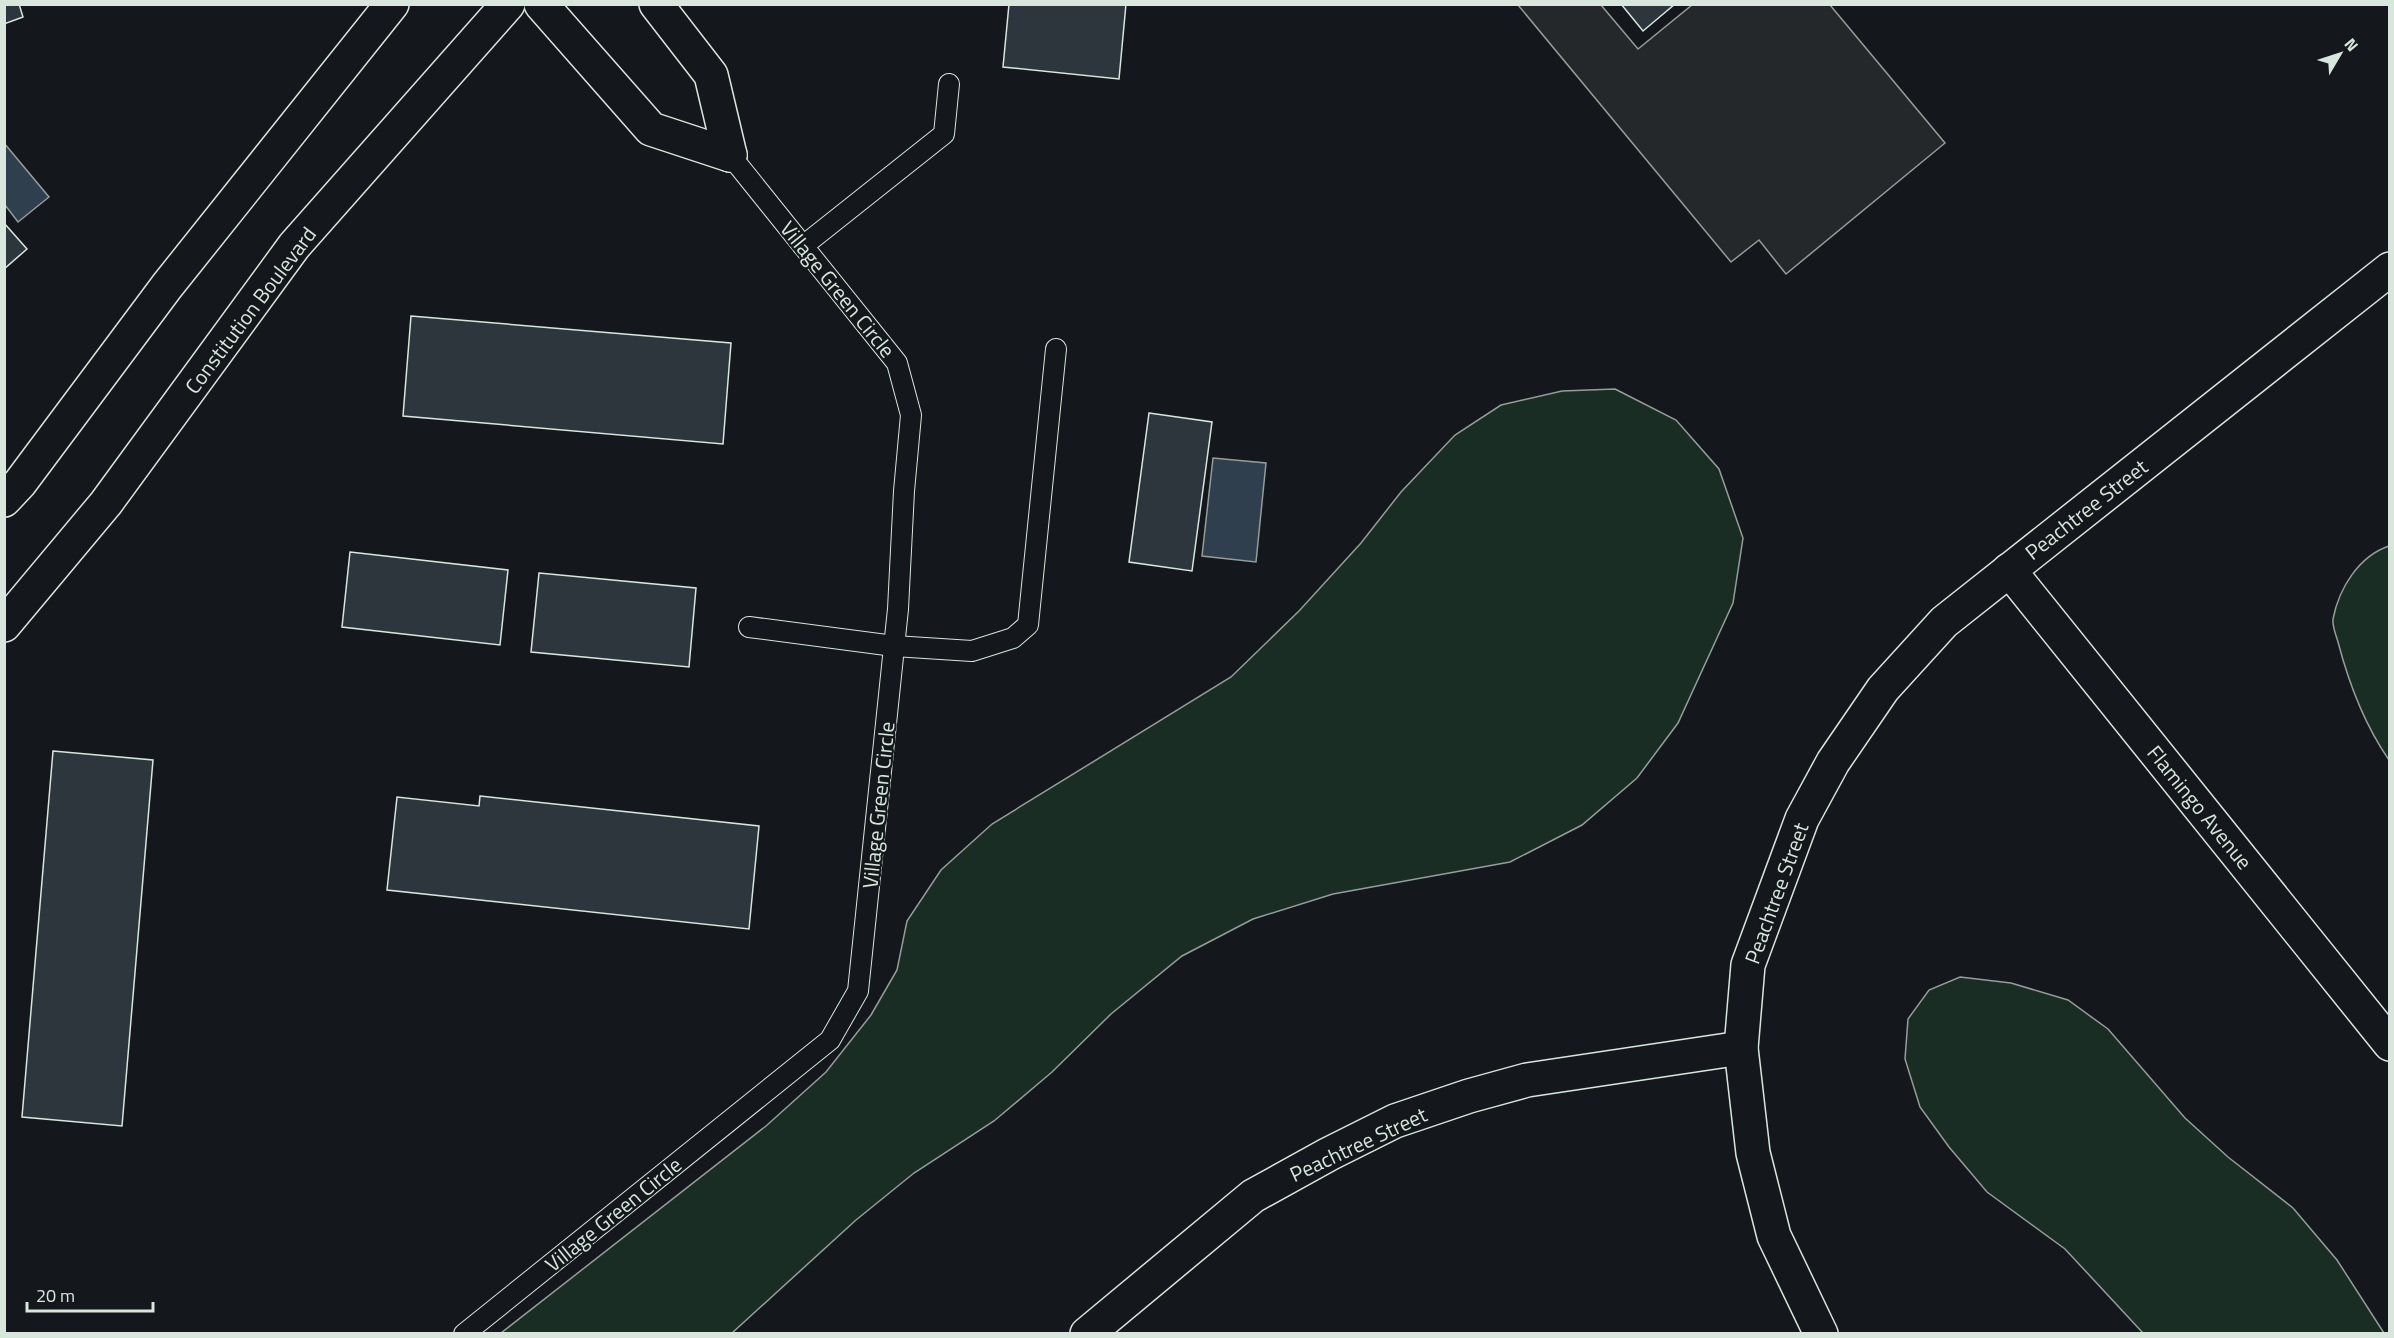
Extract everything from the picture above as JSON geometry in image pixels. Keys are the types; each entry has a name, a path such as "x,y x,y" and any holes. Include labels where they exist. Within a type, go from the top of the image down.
{"street":[{"path":"4,500 20,483 167,286 392,4"},
{"name":"Constitution Boulevard","path":"4,625 113,494 294,246 508,4"},
{"path":"541,4 651,129 730,154"},
{"name":"Village Green Circle","path":"656,4 711,75 730,154"},
{"name":"Peachtree Street","path":"1087,1334 1253,1196 1395,1121 1469,1096 1527,1080 1741,1048 1748,965 1802,819 1833,762 1883,690 1944,622 2390,269"},
{"name":"Flamingo Avenue","path":"2009,570 2390,1044"},
{"path":"1741,1048 1753,1154 1774,1236 1821,1334"}],"lane":[{"path":"803,246 944,134 949,84"},
{"name":"Village Green Circle","path":"464,1334 830,1040 858,991 894,646 911,415 897,363 730,154"},
{"path":"749,627 894,646 972,651 1013,638 1028,626 1056,349"}],"green space":[{"path":"1615,389 1676,420 1719,469 1743,538 1733,603 1678,723 1637,778 1582,825 1510,862 1333,894 1253,919 1182,956 1111,1014 1052,1072 994,1121 914,1173 856,1220 732,1333 501,1333 766,1126 826,1072 871,1015 897,970 907,921 941,870 992,824 1231,677 1299,611 1361,543 1401,492 1455,435 1501,405 1562,391"},
{"path":"2390,546 2389,760 2358,703 2333,622 2340,596 2352,575 2368,557"},
{"path":"1960,977 2011,983 2068,1000 2108,1029 2185,1118 2228,1157 2293,1208 2337,1260 2384,1333 2143,1333 2065,1249 1987,1192 1949,1147 1920,1107 1905,1059 1908,1019 1929,990"}],"shaded area":[{"path":"1518,5 1601,5 1638,49 1692,5 1830,5 1945,143 1786,274 1759,240 1731,262"}],"water":[{"path":"4,143 49,197 18,222 5,205"},
{"path":"1213,458 1266,463 1256,562 1202,556"}],"building":[{"path":"4,4 19,4 23,17 4,24"},
{"path":"1009,4 1126,4 1119,79 1003,67"},
{"path":"1621,4 1675,4 1643,31"},
{"path":"4,223 27,249 4,269"},
{"path":"411,316 731,343 723,444 403,416"},
{"path":"1149,413 1212,422 1192,571 1129,562"},
{"path":"350,552 508,570 500,645 342,627"},
{"path":"539,573 696,588 689,667 531,652"},
{"path":"53,751 153,760 122,1126 22,1117"},
{"path":"480,796 759,826 749,929 387,890 397,797 479,806"}]}
